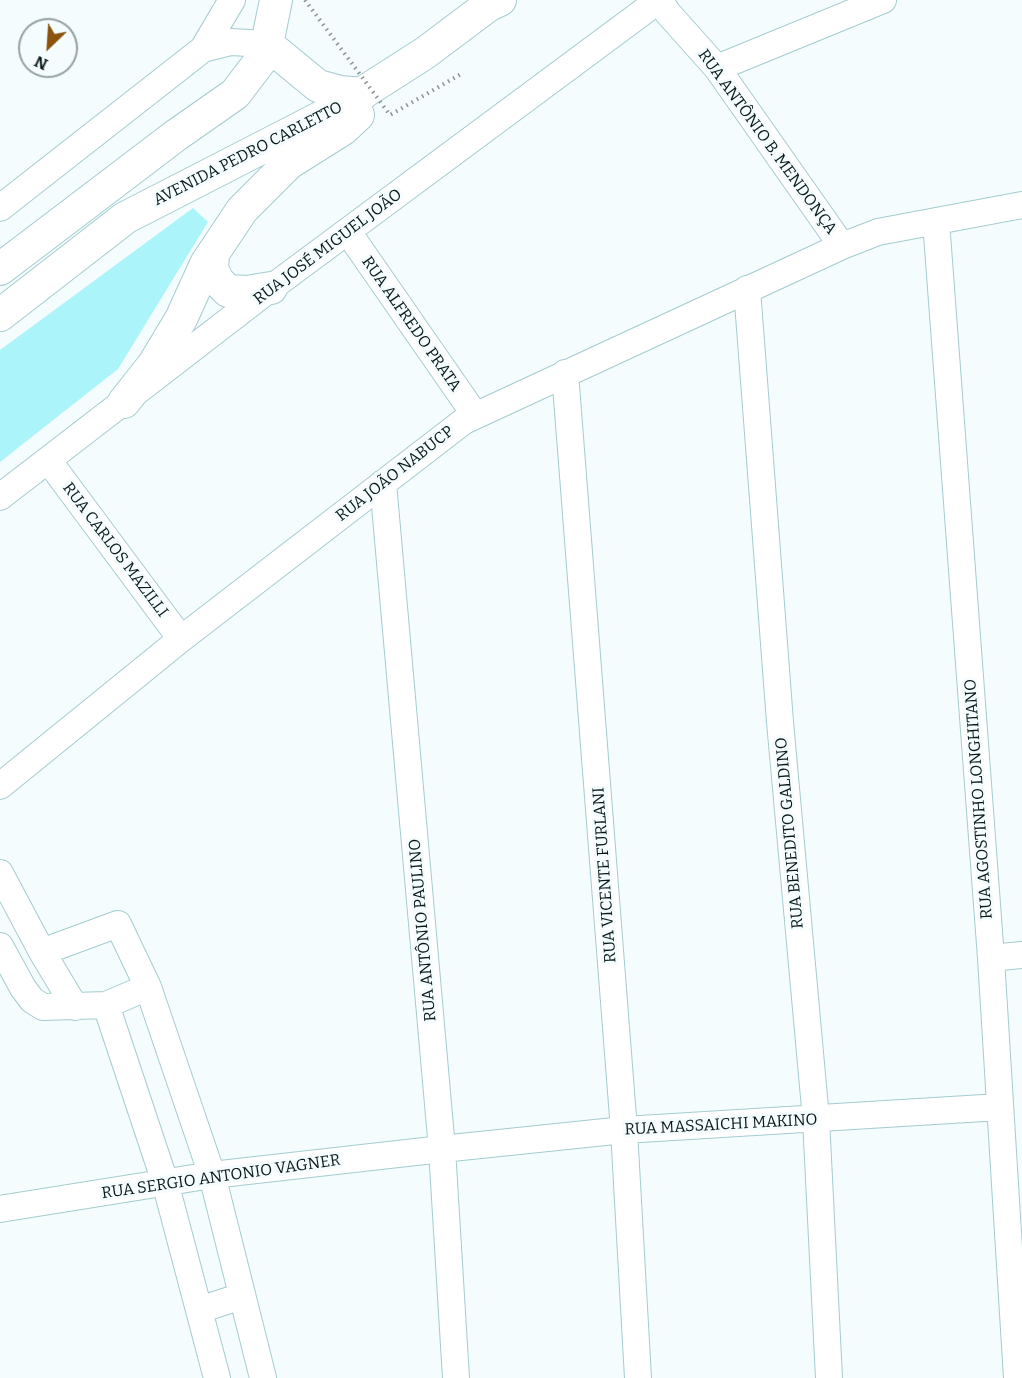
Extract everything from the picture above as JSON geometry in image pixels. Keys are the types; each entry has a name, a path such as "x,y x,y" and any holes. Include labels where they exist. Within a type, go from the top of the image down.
{"main road":[{"path":"0,269 175,136 235,94 261,60 267,44 276,0"},
{"name":"AVENIDA PEDRO CARLETTO","path":"0,315 125,218 339,108 405,66 489,5 500,0"},
{"path":"267,44 318,86 340,92 362,94"},
{"path":"124,402 154,364 181,319 206,264 242,210 289,163 343,129 405,66"},
{"path":"213,254 212,269 218,281 228,291 247,292 272,288"}],"street":[{"path":"203,50 231,0"},
{"path":"717,68 883,0"},
{"name":"RUA ANTÔNIO B. MENDONÇA","path":"655,4 717,68 842,246"},
{"name":"RUA JOSÉ MIGUEL JOÃO","path":"0,497 272,288 655,4"},
{"path":"0,208 203,50 231,42 267,44"},
{"name":"RUA JOÃO NABUCP","path":"0,786 181,639 464,421 747,289 878,232 1022,205"},
{"name":"RUA AGOSTINHO LONGHITANO","path":"936,221 991,958 1017,1378"},
{"name":"RUA ALFREDO PRATA","path":"348,232 475,415"},
{"name":"RUA BENEDITO GALDINO","path":"747,289 780,722 816,1119 829,1378"},
{"name":"RUA VICENTE FURLANI","path":"565,373 624,1130 638,1378"},
{"name":"RUA CARLOS MAZILLI","path":"48,460 181,639"},
{"name":"RUA ANTÔNIO PAULINO","path":"383,483 442,1149 456,1378"},
{"path":"0,873 42,952 75,1007"},
{"path":"42,952 118,924 148,987 212,1175 263,1378"},
{"path":"0,946 23,988 32,1000 43,1007 106,1005 148,987"},
{"path":"991,958 1022,955"},
{"path":"106,1005 165,1182 217,1378"},
{"name":"RUA MASSAICHI MAKINO","path":"442,1149 624,1130 1000,1107"},
{"name":"RUA SERGIO ANTONIO VAGNER","path":"0,1209 212,1175 442,1149"},
{"path":"199,1310 242,1296"}],"path":[{"path":"305,0 390,115 461,74"}],"shaded area":[{"path":"193,208 208,222 118,369 0,462 0,350"}]}
